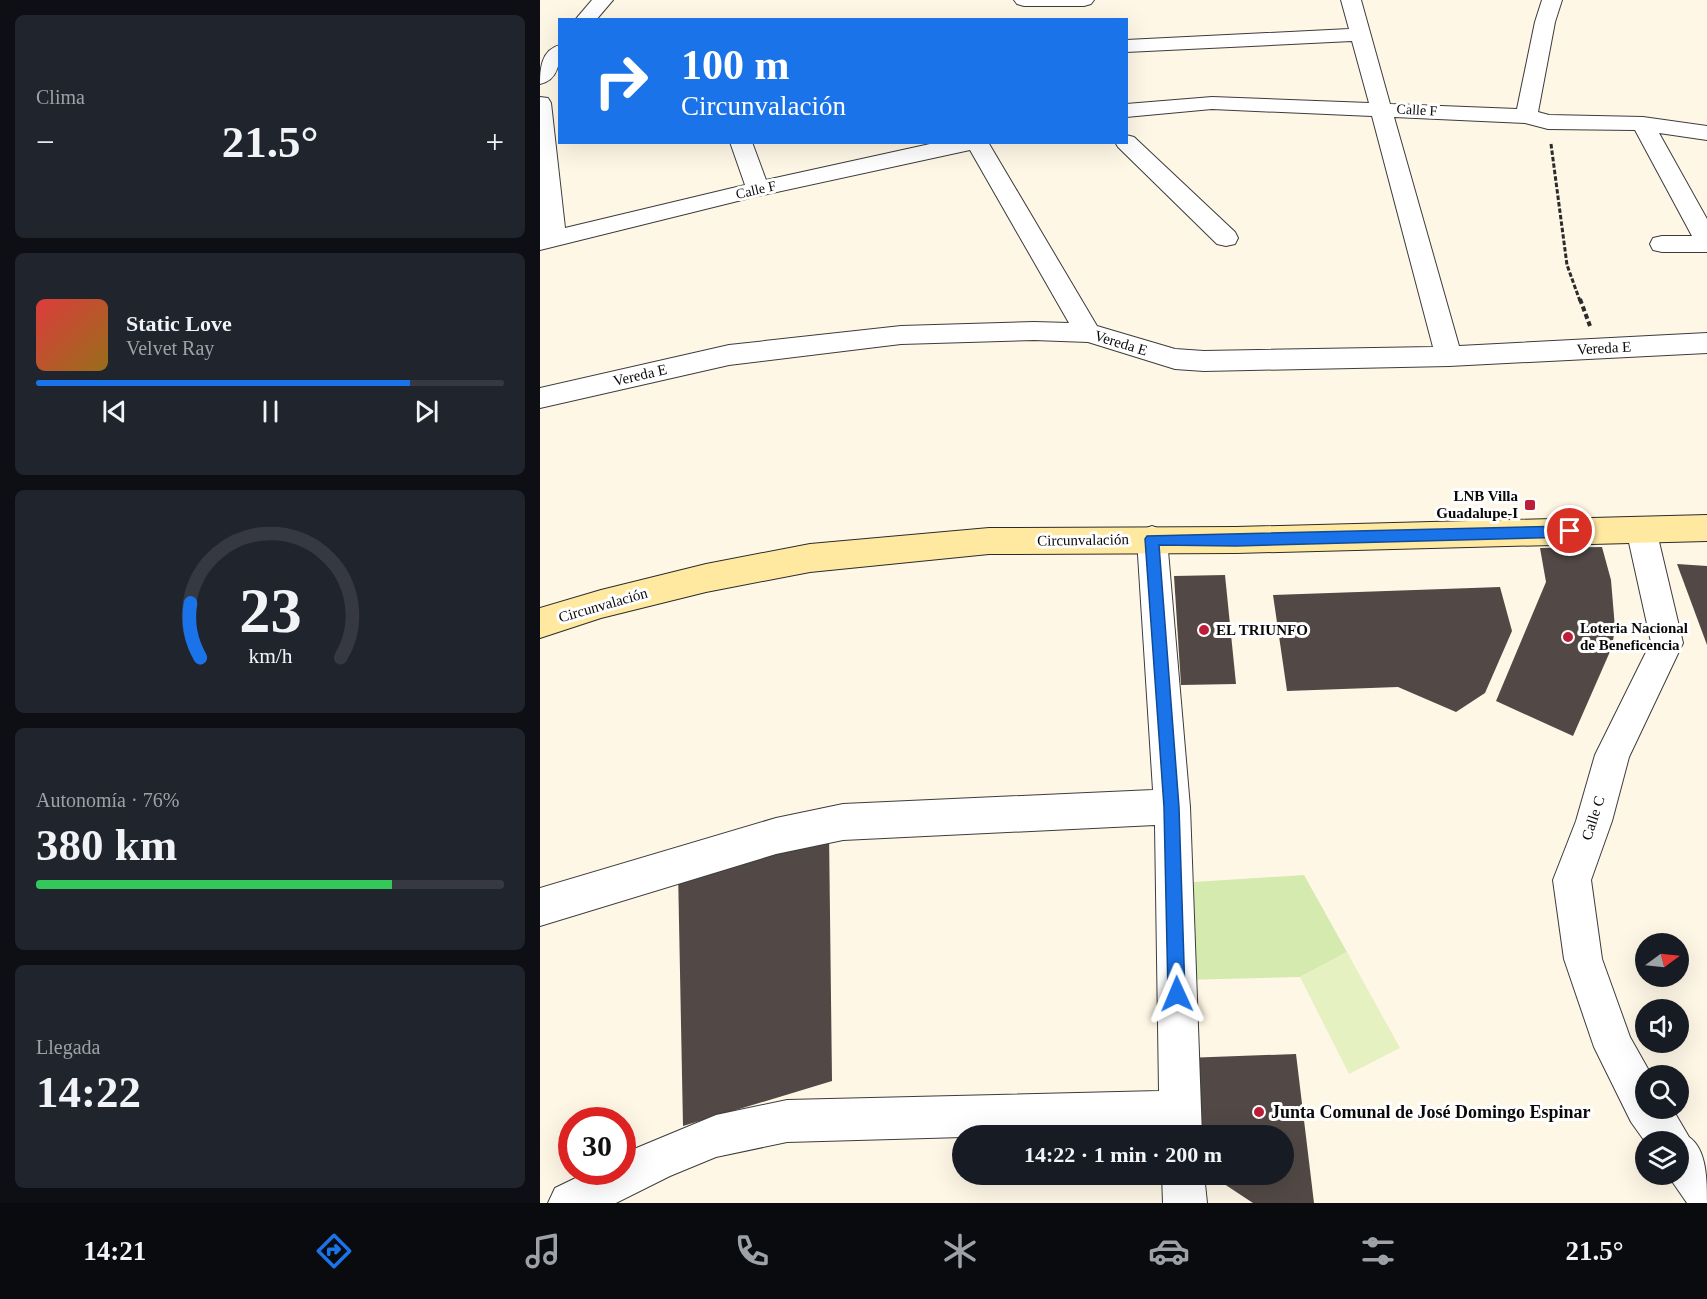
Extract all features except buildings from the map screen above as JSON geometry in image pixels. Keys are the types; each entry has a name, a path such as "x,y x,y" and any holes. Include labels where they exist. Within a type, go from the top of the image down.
{"main road":[{"name":"Circunvalación","path":"540,623 601,604 706,578 810,558 988,541 1236,540 1707,528"}],"street":[{"path":"587,18 603,0"},
{"path":"1024,0 1084,0"},
{"path":"1351,0 1449,356"},
{"path":"1526,116 1545,22 1552,0"},
{"path":"1128,46 1361,35"},
{"path":"540,78 558,54"},
{"path":"540,103 547,240"},
{"name":"Calle F","path":"1128,111 1212,103 1380,109 1526,116 1548,122 1643,124 1707,132"},
{"path":"1643,124 1707,242 1662,244"},
{"path":"742,144 758,189"},
{"name":"Calle F","path":"547,240 758,189 966,144"},
{"path":"976,144 1088,333"},
{"path":"1128,144 1226,238"},
{"name":"Vereda E","path":"540,398 729,355 902,335 1034,331 1088,333 1175,359 1204,361 1449,356 1707,343"},
{"name":"Calle C","path":"1635,1087 1614,1047 1583,959 1572,880 1594,821 1612,755 1667,643 1641,529"},
{"path":"570,1203 655,1161 716,1136 787,1121 1180,1123 1172,807 1152,539"},
{"path":"540,907 776,836 843,822 1172,807"},
{"path":"1689,1170 1707,1195"},
{"path":"1184,1185 1185,1203"}],"path":[{"path":"1548,122 1568,265 1599,348"}],"green space":[{"path":"1304,875 1347,952 1300,977 1182,980 1178,883"},
{"path":"1347,952 1400,1048 1349,1074 1300,977"}],"place":[{"name":"LNB Villa Guadalupe-I","path":"1530,505"},
{"name":"EL TRIUNFO","path":"1204,630"},
{"name":"Loteria Nacional de Beneficencia","path":"1568,637"},
{"name":"Junta Comunal de José Domingo Espinar","path":"1259,1112"}],"route":[{"path":"1177,994 1172,807 1152,539 1236,540 1570,531"}]}
